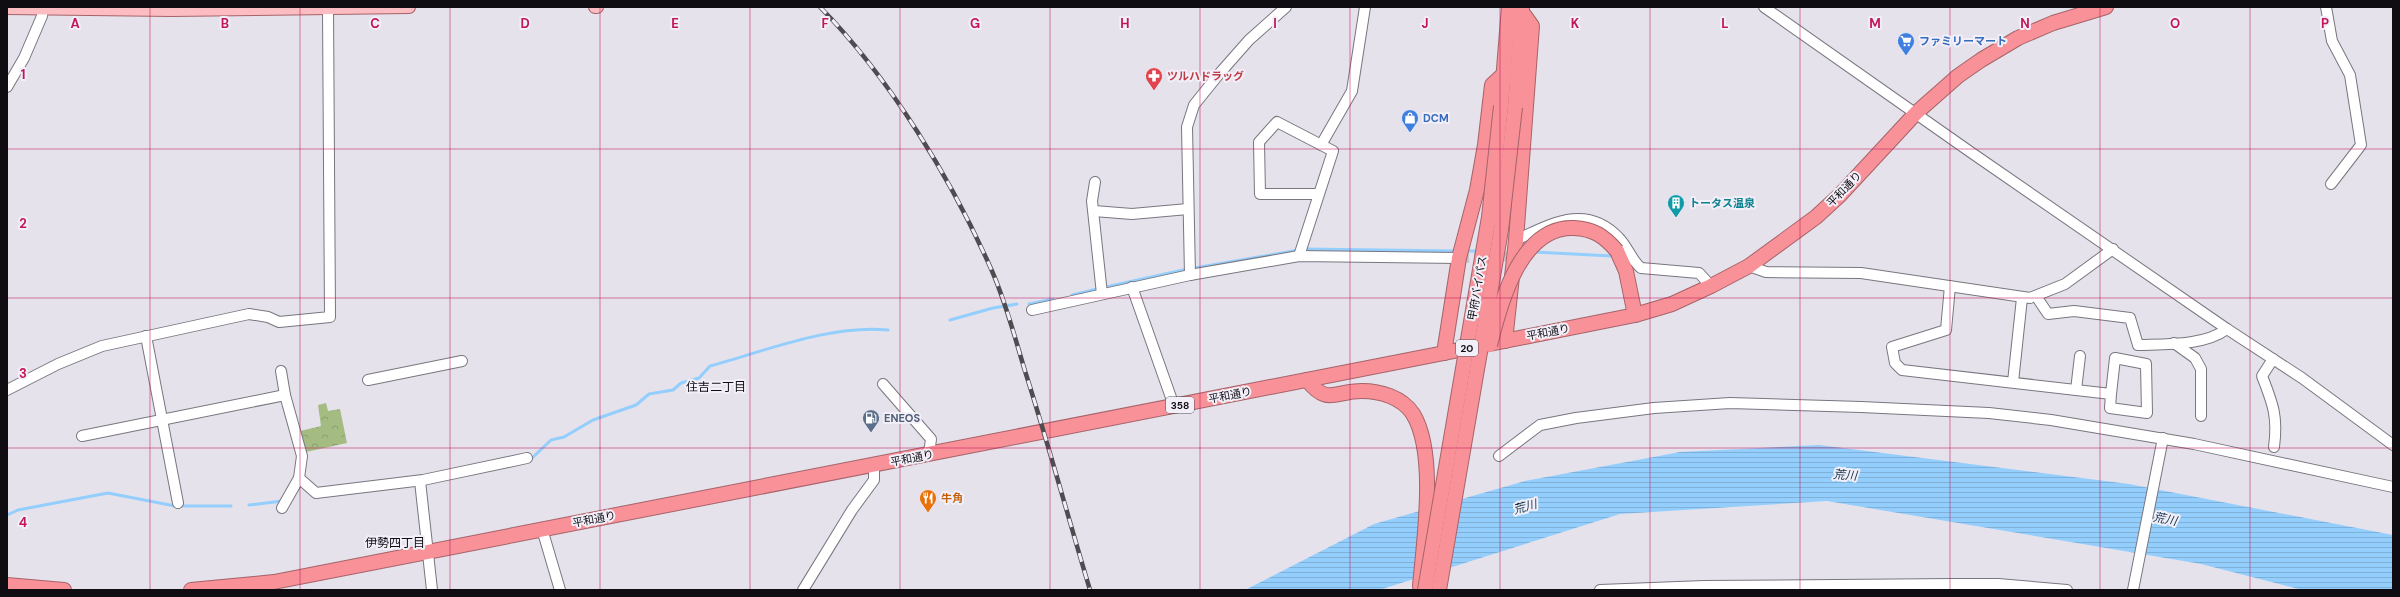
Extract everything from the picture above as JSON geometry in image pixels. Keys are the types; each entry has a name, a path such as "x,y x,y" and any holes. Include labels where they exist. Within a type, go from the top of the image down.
{"highway":[{"name":"平和通り","path":"191,590 274,586 428,552 542,529 1635,315 1672,304 1749,266 1816,217 1840,195 1916,113 1958,76 1981,60 2018,38 2075,11 2106,7"},
{"name":"甲府バイパス","path":"1425,590 1489,217 1504,74 1518,9"},
{"name":"甲府バイパス","path":"1439,590 1501,230 1515,107 1518,9"},
{"path":"1505,341 1516,240 1532,26 1518,9"},
{"path":"1444,353 1459,258 1481,168 1492,85 1504,74"},
{"path":"1462,461 1471,450 1482,377 1499,310 1514,274 1527,251 1547,233 1557,229 1590,229 1605,238 1617,251 1626,271 1635,315"},
{"path":"1308,380 1320,394 1326,396 1356,391 1373,391 1400,402 1412,413 1421,433 1426,459 1426,512 1420,590"},
{"path":"7,585 64,590"}],"main road":[{"path":"7,8 328,9 409,7"}],"street":[{"path":"1190,275 1187,127 1194,105 1249,40 1286,7"},
{"path":"1321,145 1352,91 1365,7"},
{"path":"1764,7 1860,76 2302,378 2393,445"},
{"path":"2326,7 2332,41 2350,75 2360,145 2331,184"},
{"path":"7,87 24,58 42,16 43,9"},
{"path":"7,390 58,364 102,346 146,336 249,314 268,317 279,322 330,317 328,9"},
{"path":"1299,256 1333,151 1277,122 1258,142 1260,194 1319,194"},
{"path":"1095,182 1092,201 1102,294"},
{"path":"1094,211 1132,214 1188,209"},
{"path":"1516,240 1563,220 1592,222 1618,237 1641,268 1699,272 1711,286"},
{"path":"1749,266 1766,272 1861,273 2022,298 2036,296 2065,284 2113,249"},
{"path":"1032,310 1190,275 1299,256 1459,258"},
{"path":"1950,286 1946,330 1892,348 1895,363 1902,370 2111,394"},
{"path":"1132,287 1174,406"},
{"path":"2036,296 2048,314 2074,311 2130,318 2138,345 2174,343 2218,335 2227,328"},
{"path":"2013,382 2022,298"},
{"path":"146,336 178,503"},
{"path":"2174,343 2195,358 2201,369 2201,416"},
{"path":"2076,390 2080,356"},
{"path":"2115,358 2146,364 2147,413 2110,408 2111,394 2115,358"},
{"path":"2273,359 2262,376 2270,395 2277,424 2274,447"},
{"path":"368,380 462,361"},
{"path":"281,370 302,456 299,478 282,508"},
{"path":"883,384 931,439 929,454"},
{"path":"82,436 286,395"},
{"path":"1499,456 1540,425 1654,408 1730,403 1989,413 2051,420 2163,438 2393,487"},
{"path":"2133,590 2163,438"},
{"path":"299,478 316,494 420,480 527,458"},
{"path":"803,590 852,510 874,480 874,465"},
{"path":"420,480 432,590"},
{"path":"542,529 560,590"},
{"path":"1600,590 1704,586 1946,584 1998,584 2067,590"}],"green space":[{"path":"326,403 328,411 340,409 347,443 306,452 300,431 321,426 318,405"}],"water":[{"name":"荒川","path":"1819,445 2129,484 2393,535 2393,590 2303,590 2201,564 1827,501 1620,514 1379,590 1245,590 1374,524 1525,481 1680,452"}],"waterway":[{"path":"1304,249 1456,251"},
{"path":"1106,287 1183,270 1299,250"},
{"path":"1464,251 1478,251"},
{"path":"1534,252 1612,256"},
{"path":"1072,295 1097,289"},
{"path":"1029,304 1053,299"},
{"path":"950,320 993,308 1017,304"},
{"path":"531,459 551,440 564,437 593,420 636,405 649,394 673,390 681,383 699,378 710,366 776,346 822,335 867,329 888,330"},
{"path":"7,515 18,510 108,493 175,506 231,506"},
{"path":"249,505 282,501"}],"tunnel":[{"path":"1459,258 1520,256"}],"railway":[{"path":"820,7 871,65 895,98 938,166 976,236 992,271 1006,308 1090,590"}],"place":[{"name":"ファミリーマート","path":"1906,56"},
{"name":"ツルハドラッグ","path":"1154,91"},
{"name":"DCM","path":"1410,133"},
{"name":"トータス温泉","path":"1676,218"},
{"name":"ENEOS","path":"871,433"},
{"name":"牛角","path":"928,513"}],"district":[{"name":"住吉二丁目","path":"716,387"},
{"name":"伊勢四丁目","path":"395,543"}]}
